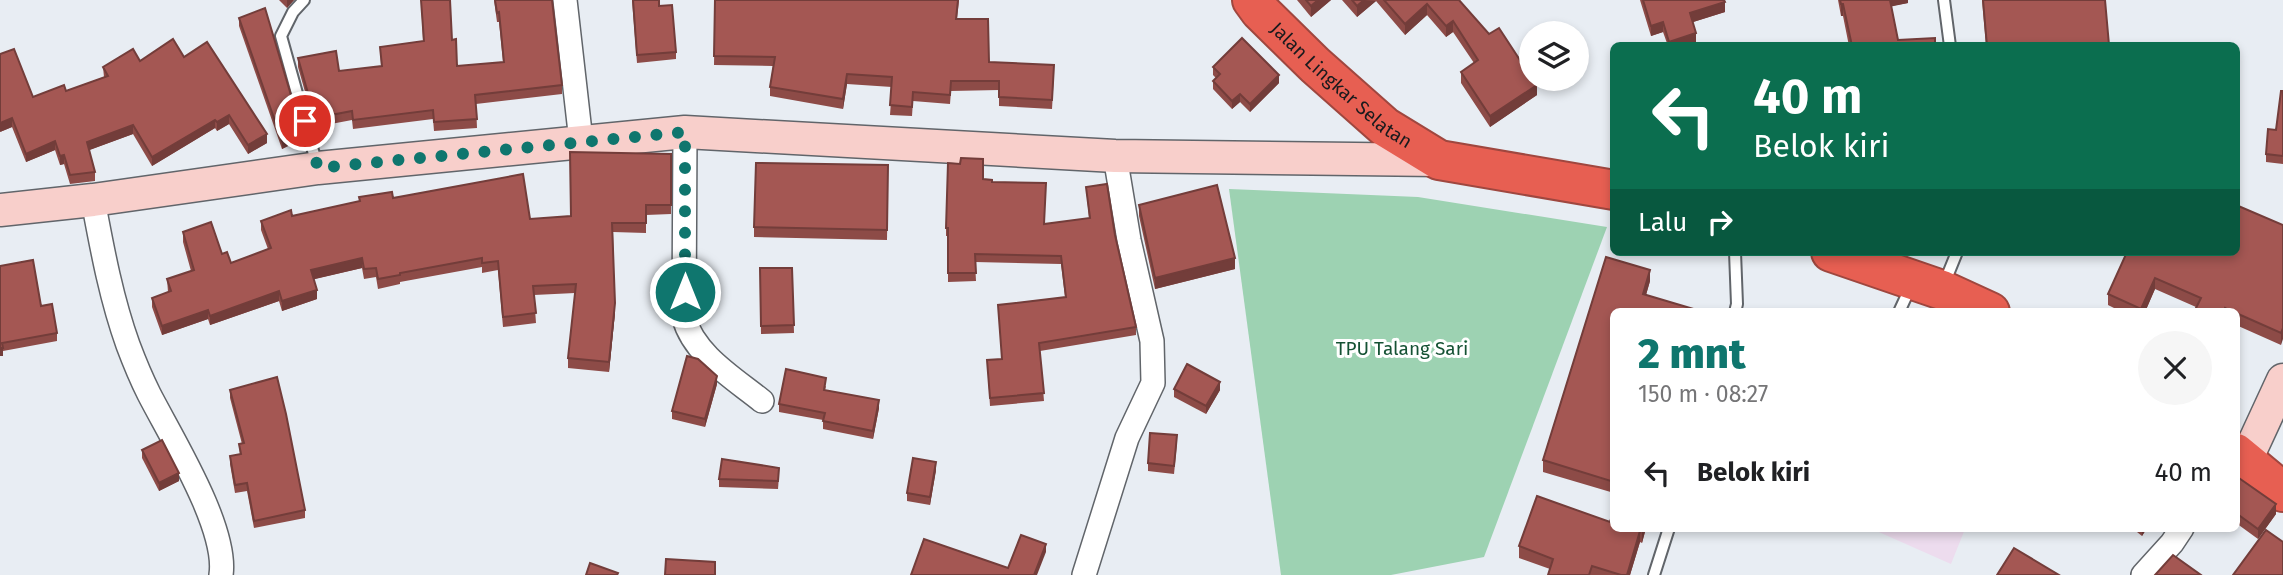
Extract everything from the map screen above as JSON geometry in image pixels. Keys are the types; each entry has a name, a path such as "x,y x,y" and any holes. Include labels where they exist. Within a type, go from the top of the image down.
{"highway":[{"name":"Jalan Lingkar Selatan","path":"1252,0 1315,65 1385,127 1439,160"},
{"path":"1439,160 1610,189"},
{"path":"1839,256 1918,294 1974,308"},
{"path":"2241,456 2283,492"}],"street":[{"path":"565,0 581,141"},
{"path":"685,132 684,318 688,331 716,363 762,401"},
{"path":"0,211 318,168 685,132 1115,156 1439,160"},
{"path":"1092,570 1127,438 1153,383 1152,341 1129,240 1115,156"},
{"path":"93,200 104,262 128,343 147,390 192,475 218,537 221,575"},
{"path":"2241,456 2283,380"},
{"path":"2143,575 2179,532"}],"lane":[{"path":"304,0 293,12 281,36 318,168"},
{"path":"1944,0 1949,42"},
{"path":"1735,256 1736,308"},
{"path":"1918,294 1953,256"},
{"path":"1654,575 1668,532"}],"shaded area":[{"path":"1879,532 1963,532 1951,564"}],"green space":[{"name":"TPU Talang Sari","path":"1229,189 1418,197 1607,227 1484,557 1391,575 1281,575"}],"building":[{"path":"421,0 450,0 452,40 456,39 457,66 504,62 499,12 497,13 495,0 552,0 562,85 475,95 477,119 434,122 433,110 353,120 352,111 315,118 298,58 336,51 339,71 382,66 380,47 424,41"},
{"path":"633,0 659,0 659,6 672,5 676,52 637,55"},
{"path":"715,0 958,0 956,19 988,19 989,62 1054,65 1052,100 999,97 999,81 951,81 950,95 913,92 912,107 890,105 892,77 847,74 843,99 770,87 775,57 714,56"},
{"path":"1306,0 1318,0 1311,6"},
{"path":"1352,0 1364,0 1357,6"},
{"path":"1384,0 1459,0 1489,34 1499,28 1519,59 1519,91 1528,91 1490,116 1461,72 1478,60 1453,21 1446,26 1427,4 1405,24"},
{"path":"1643,0 1725,2 1690,13 1696,33 1669,42 1663,22 1651,26"},
{"path":"1840,0 1890,0 1898,40 1935,38 1935,42 1851,42"},
{"path":"1983,0 2105,0 2109,42 1987,42"},
{"path":"265,8 299,122 296,123 300,132 282,141 239,18"},
{"path":"1242,38 1279,75 1250,104 1240,94 1232,101 1213,81 1220,74 1213,67"},
{"path":"173,39 184,57 207,42 267,134 248,145 229,115 217,122 215,120 152,157 133,125 87,142 95,172 70,175 64,155 60,156 55,141 26,154 12,118 0,123 0,54 14,49 33,97 64,85 66,91 108,76 103,67 133,49 140,61"},
{"path":"2281,91 2283,156 2266,154 2268,129 2276,130"},
{"path":"570,152 671,154 671,205 646,205 646,223 612,223 615,303 609,362 568,358 576,284 533,286 536,313 503,317 498,261 482,263 482,258 378,279 376,268 364,269 362,258 311,270 317,290 282,301 279,291 210,316 208,310 162,326 152,298 171,291 167,279 194,270 183,232 211,222 222,254 227,252 231,263 271,248 261,221 291,210 292,216 360,201 359,197 392,192 393,198 523,174 530,219 571,216"},
{"path":"961,158 983,159 983,179 992,182 1046,183 1044,224 1090,218 1086,187 1107,184 1115,235 1136,327 1039,343 1044,393 990,398 987,360 1002,359 998,305 1066,297 1061,256 975,254 976,273 948,273 948,163 960,164"},
{"path":"756,163 888,165 887,230 754,227"},
{"path":"1217,185 1235,258 1155,278 1139,205"},
{"path":"2240,207 2283,225 2281,333 2240,315 2240,308 2196,308 2201,298 2155,278 2141,308 2108,294 2125,256 2240,256"},
{"path":"1606,257 1650,270 1643,294 1690,308 1610,308 1610,481 1543,460"},
{"path":"33,260 41,306 52,304 57,333 2,343 3,348 0,348 0,266"},
{"path":"760,268 792,268 794,325 761,326"},
{"path":"687,356 698,359 717,376 705,419 672,411"},
{"path":"1187,364 1220,382 1206,406 1174,389"},
{"path":"786,369 826,378 824,390 879,400 873,431 823,421 825,413 779,404"},
{"path":"277,377 305,510 254,521 247,483 235,485 230,456 241,454 239,444 244,443 230,390"},
{"path":"1150,433 1177,435 1174,466 1148,463"},
{"path":"162,440 179,473 159,483 142,450"},
{"path":"913,458 936,462 930,497 907,493"},
{"path":"722,459 779,468 778,481 719,479"},
{"path":"2240,479 2276,504 2258,529 2240,516"},
{"path":"1537,496 1610,522 1610,532 1640,532 1627,575 1592,566 1589,575 1548,575 1553,559 1519,546"},
{"path":"2266,530 2283,542 2283,575 2233,575"},
{"path":"1021,535 1046,544 1034,575 911,575 924,539 1008,568"},
{"path":"2014,548 2059,575 1997,575"},
{"path":"2173,555 2201,575 2155,575"},
{"path":"666,559 715,562 715,575 665,575"},
{"path":"590,563 618,573 586,575"}],"route":[{"path":"305,121 318,168 685,132 685,292"}]}
